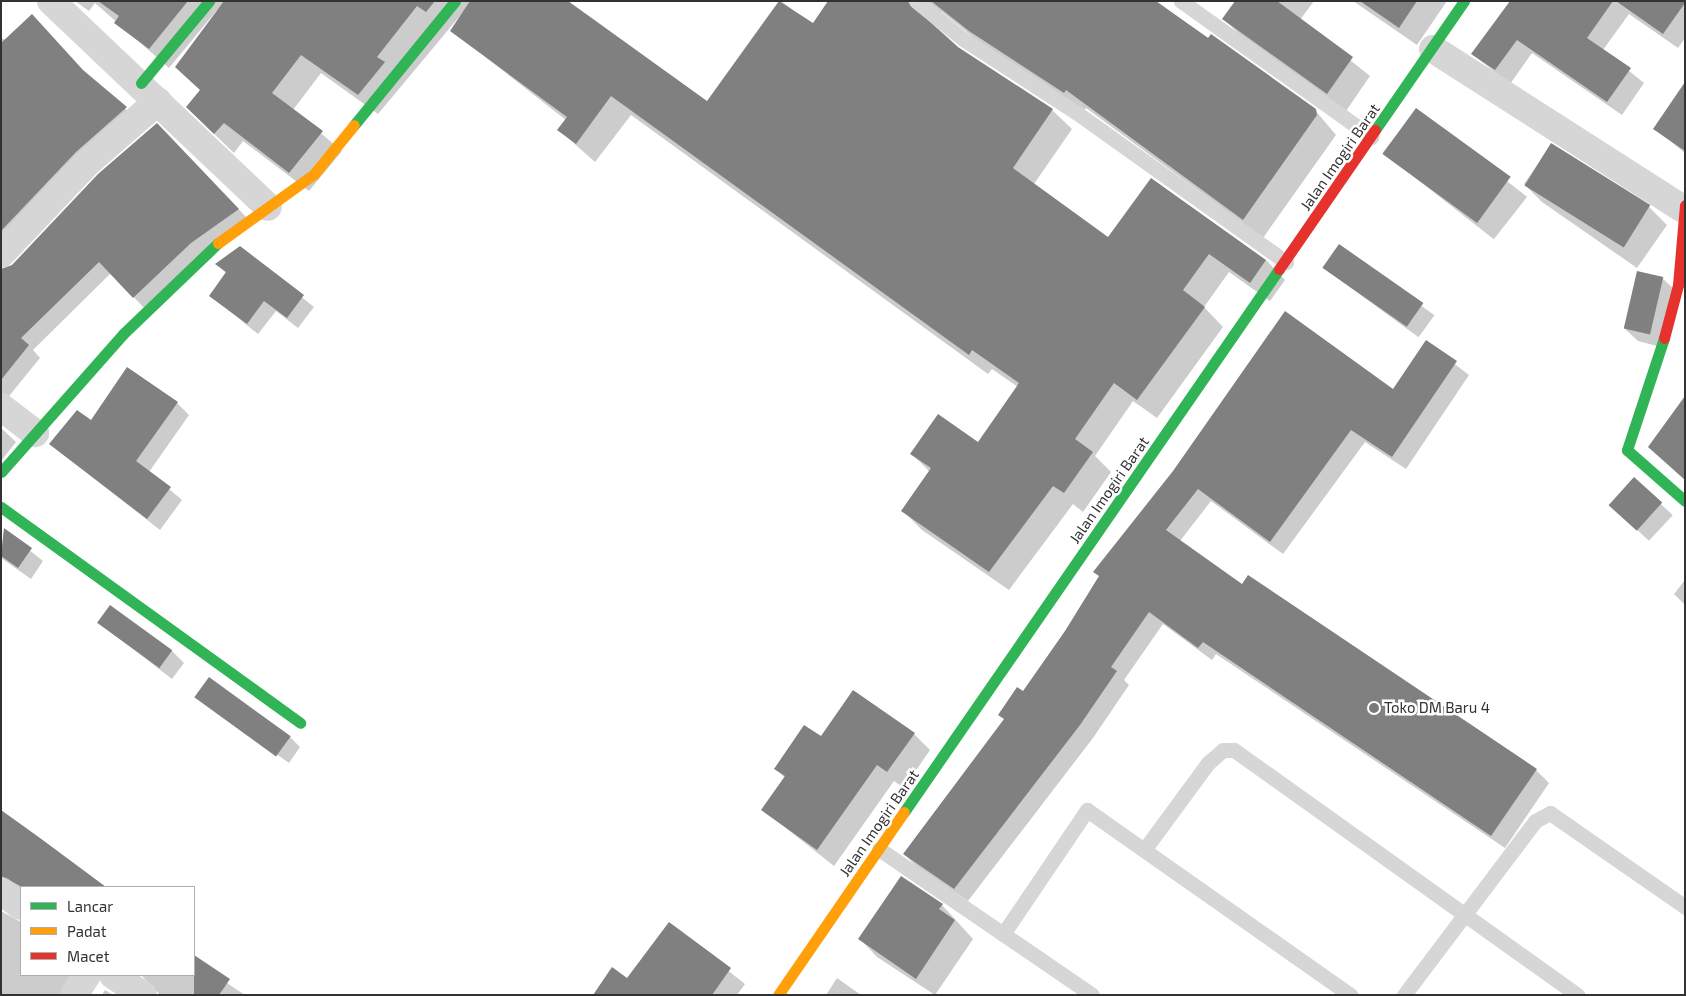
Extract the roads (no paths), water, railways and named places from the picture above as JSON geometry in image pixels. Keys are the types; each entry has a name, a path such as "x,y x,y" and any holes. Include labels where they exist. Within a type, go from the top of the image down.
{"street":[{"path":"51,1 268,207"},
{"path":"1,254 87,163 149,92 209,1"},
{"path":"1,472 123,334 200,256 314,174 455,1"},
{"name":"Jalan Imogiri Barat","path":"778,995 1372,138 1464,1"},
{"path":"1434,48 1684,208 1678,285 1656,371 1627,450 1685,502"},
{"path":"1,407 35,433"},
{"path":"1,507 300,723"},
{"path":"1,891 20,905"},
{"path":"74,995 86,976"},
{"path":"115,976 142,995"}],"lane":[{"path":"916,1 962,40 1077,113 1286,262"},
{"path":"1181,1 1372,138"},
{"path":"1144,850 1208,763 1223,750 1234,750 1462,916 1577,995"},
{"path":"1003,934 1087,810 1350,995"},
{"path":"1404,995 1535,822 1550,813 1685,907"},
{"path":"879,849 1092,995"}],"place":[{"name":"Toko DM Baru 4","path":"1374,708"}]}
